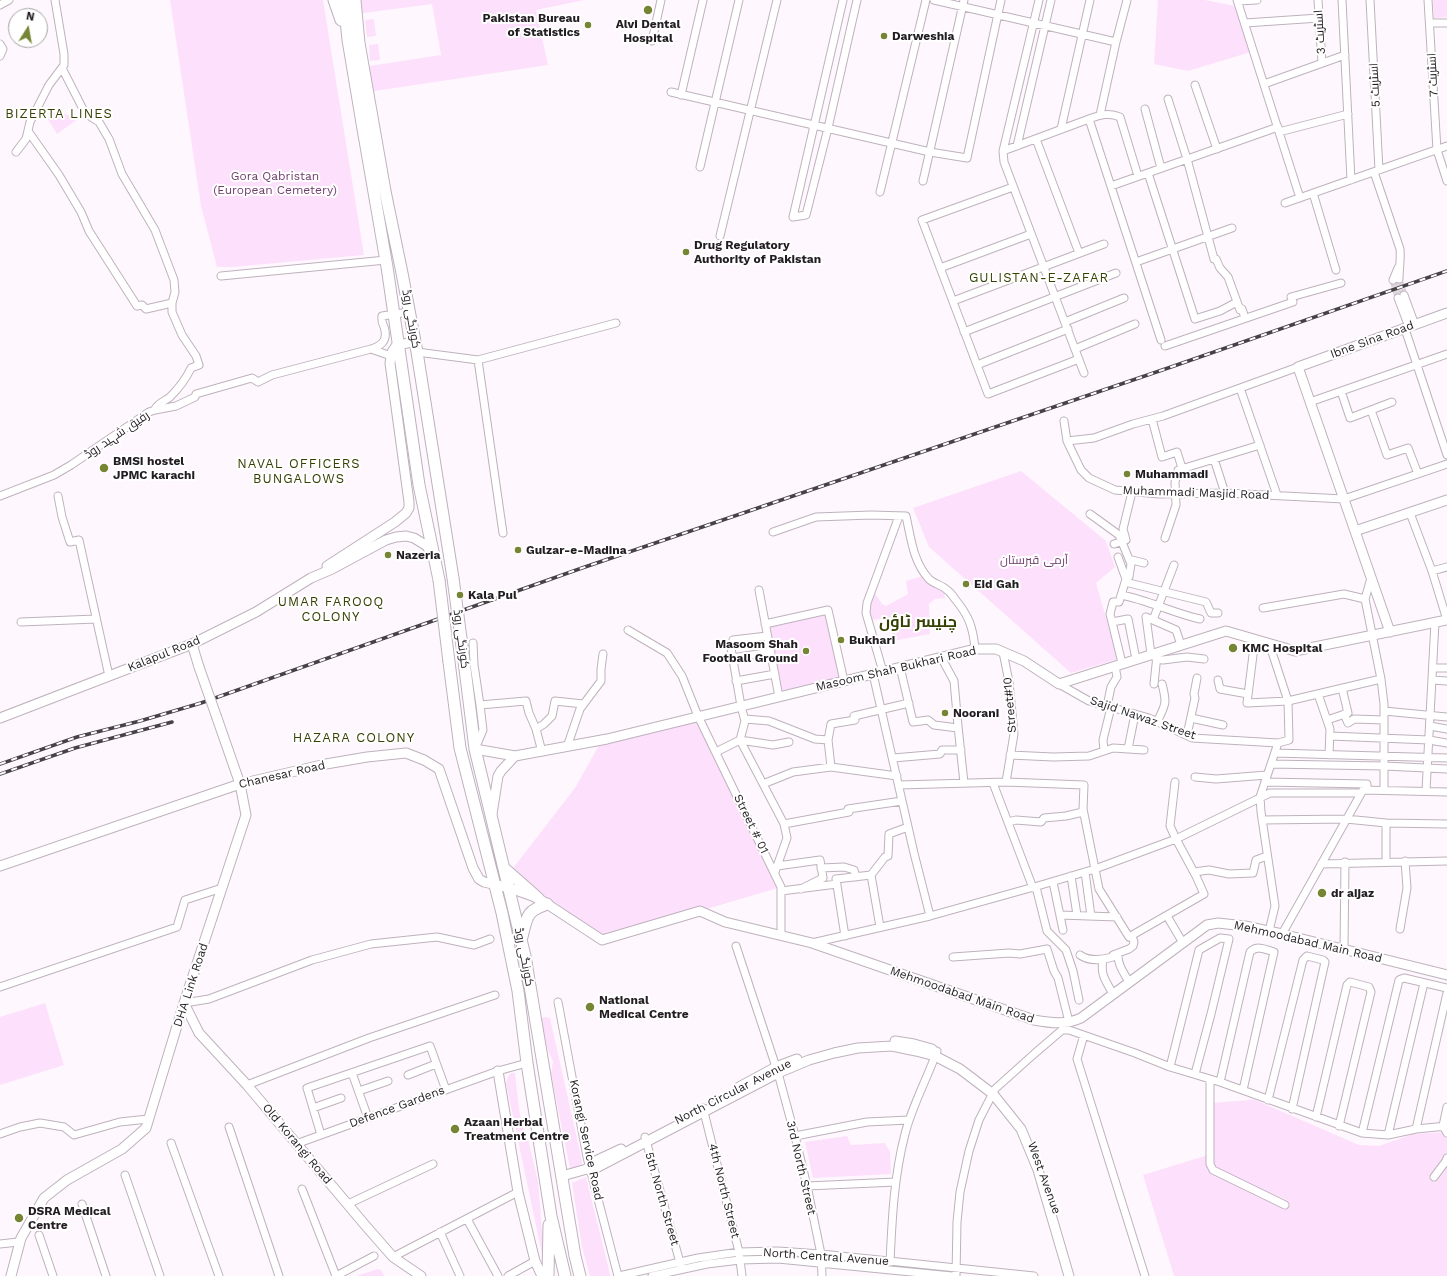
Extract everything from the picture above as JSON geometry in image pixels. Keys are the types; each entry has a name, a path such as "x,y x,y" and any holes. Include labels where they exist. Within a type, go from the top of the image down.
{"main road":[{"path":"334,0 348,40"},
{"name":"کورنگی روڈ","path":"344,0 348,40 386,260 419,484 439,580 460,748 494,885 518,991 527,1063 551,1216 565,1276"},
{"name":"کورنگی روڈ","path":"355,0 359,43 385,191 416,346 453,578 475,749 510,888 525,956 575,1256 580,1276"},
{"path":"504,868 543,901 530,912 521,940"},
{"path":"548,1276 548,1228 551,1216"}],"street":[{"path":"0,5 9,0"},
{"path":"16,152 26,139 30,122 44,93 64,65 64,54 55,0"},
{"path":"652,41 661,0"},
{"path":"681,95 702,0"},
{"path":"700,167 739,0"},
{"path":"720,236 777,0"},
{"path":"843,0 793,217 806,215 828,128 857,0"},
{"path":"880,192 926,0"},
{"path":"934,0 963,4 998,16 1034,22 1116,42"},
{"path":"671,92 930,152 967,158 1001,0"},
{"path":"1039,0 1003,151 1004,162 1084,373"},
{"path":"1017,146 1051,0"},
{"path":"1061,129 1090,0"},
{"path":"1100,115 1127,0"},
{"path":"1257,0 1238,1 1300,198"},
{"name":"اسٹریٹ 3","path":"1318,0 1322,63"},
{"path":"1342,0 1351,180"},
{"name":"اسٹریٹ 5","path":"1370,0 1377,171 1400,249 1401,259 1396,280"},
{"name":"اسٹریٹ 7","path":"1428,0 1437,150 1447,181"},
{"path":"923,182 963,4"},
{"path":"1245,23 1319,18"},
{"path":"1430,24 1447,23"},
{"path":"0,44 3,49 0,56"},
{"path":"1264,84 1345,55"},
{"path":"62,68 85,113 99,122 109,138 122,174 155,230 174,280 175,292 172,303 172,312 182,335 196,356 199,365 191,368 187,377 176,390 168,398 156,406 155,410"},
{"path":"1195,84 1217,149"},
{"path":"1168,99 1187,159 1214,259 1216,259 1220,268 1228,277 1240,310 1242,309 1244,318"},
{"path":"1145,109 1161,168"},
{"path":"1003,151 1100,115 1111,113 1120,117 1138,176"},
{"path":"1111,186 1187,159 1278,130 1348,114"},
{"path":"1089,119 1163,343 1293,302 1291,298 1341,283"},
{"path":"28,131 59,175 81,212 89,231 137,306 142,305 146,309 172,303"},
{"path":"1036,139 1079,253"},
{"path":"1285,203 1447,146"},
{"path":"1148,173 1195,319 1220,311 1237,302"},
{"path":"1013,187 922,220 964,332 988,394 1079,359"},
{"path":"1313,193 1336,270"},
{"path":"1136,262 1232,228"},
{"path":"940,268 1031,234"},
{"path":"953,301 1104,244"},
{"path":"221,276 386,260"},
{"path":"964,332 1116,273"},
{"path":"1401,296 1417,365 1447,455"},
{"path":"1065,322 1124,298"},
{"path":"372,349 380,346 385,339 385,330 381,323 382,316 409,312"},
{"name":"Ibne Sina Road","path":"1298,367 1447,314"},
{"path":"320,573 329,564 403,516 409,508 392,378 391,356 393,350 399,344 416,346 478,360 616,323"},
{"path":"1075,349 1135,324"},
{"path":"977,364 1068,330"},
{"path":"372,349 391,356"},
{"name":"رفیق شہید روڈ","path":"0,496 54,475 149,412 176,406 196,397 196,394 252,378 258,382 272,375 372,349"},
{"path":"1310,402 1447,354"},
{"path":"478,360 503,534"},
{"path":"1067,441 1094,438 1133,424 1163,416 1298,367 1390,632"},
{"path":"1240,388 1277,495"},
{"path":"1341,391 1350,418 1392,402"},
{"path":"1371,410 1387,455 1408,448 1418,474"},
{"path":"1152,419 1162,457 1177,452 1182,468"},
{"name":"Muhammadi Masjid Road","path":"1064,422 1067,441 1081,470 1089,478 1115,490 1177,494 1224,493 1344,499"},
{"path":"1165,538 1175,511 1177,494 1175,482 1178,470 1260,445"},
{"path":"1214,459 1224,493"},
{"path":"1344,499 1447,464"},
{"path":"1118,543 1126,540 1123,529 1132,492"},
{"path":"58,496 62,517 70,542 79,540 109,676"},
{"path":"1355,531 1447,500"},
{"path":"1059,684 1136,659 1155,655 1226,631 1295,651 1447,620 1432,571 1410,513"},
{"path":"1090,514 1119,535 1118,543 1131,564"},
{"path":"773,532 816,517 871,515 906,516 914,553 929,579 948,590 964,610 970,621 974,636 975,649"},
{"path":"883,672 866,613 868,603 899,516"},
{"path":"320,573 332,569 386,540 396,537 410,537 421,541 430,551 436,563"},
{"path":"1118,557 1125,581"},
{"path":"1104,750 1104,734 1111,687 1117,677 1119,665 1110,614 1113,602 1119,602 1125,581 1129,577 1132,560 1144,563"},
{"path":"1153,620 1174,565"},
{"path":"1432,571 1447,567"},
{"name":"Kalapul Road","path":"0,718 192,644 256,612 320,573"},
{"path":"1371,578 1365,599 1382,679 1384,711 1384,790"},
{"path":"1125,581 1206,602 1211,613 1218,613"},
{"path":"759,590 779,697"},
{"path":"1263,608 1344,594 1365,599"},
{"path":"1121,595 1133,597 1182,615 1200,619"},
{"path":"765,624 828,610 844,681"},
{"path":"1154,684 1155,655 1145,617 1176,630 1181,645"},
{"path":"21,622 96,619"},
{"path":"1112,622 1128,619 1136,659"},
{"path":"1426,791 1435,622"},
{"name":"Street # 01","path":"628,630 667,653 682,676 698,716 776,869 781,887 781,936"},
{"path":"733,640 767,636"},
{"path":"1256,639 1247,703 1288,701 1382,679"},
{"path":"473,643 474,665 483,730 475,749"},
{"path":"1269,643 1288,701 1289,740 1278,743 1260,797 1275,906 1269,931"},
{"name":"DHA Link Road","path":"11,1276 21,1238 44,1198 67,1180 122,1149 146,1128 184,1003 246,815 240,784 192,644"},
{"path":"731,648 736,681 745,720 740,740 784,824 787,838 776,869"},
{"name":"Masoom Shah Bukhari Road","path":"475,749 515,756 607,740 698,716 975,649 996,649 1024,661 1059,684"},
{"path":"732,658 771,652"},
{"name":"Street#10","path":"1003,652 1009,682 1014,734 1006,782"},
{"path":"567,747 580,709 601,681 603,654"},
{"path":"1155,655 1162,660 1187,657 1204,659"},
{"path":"941,657 954,681 964,783"},
{"path":"900,668 914,722 928,720 934,725 958,728"},
{"path":"1433,668 1447,668"},
{"path":"736,681 775,674"},
{"path":"873,674 930,916"},
{"path":"1187,735 1195,698 1194,694 1197,678"},
{"path":"1218,680 1220,689 1248,694"},
{"path":"1432,680 1447,681"},
{"name":"Sajid Nawaz Street","path":"1059,684 1089,700 1157,722 1192,738 1278,743"},
{"path":"1157,722 1166,701 1162,684"},
{"path":"1327,720 1348,713 1342,688"},
{"path":"1318,694 1330,729 1329,755"},
{"path":"480,705 526,701 542,752"},
{"path":"536,729 552,716 555,701 583,704"},
{"path":"831,767 828,740 831,724 855,720 854,716 909,703"},
{"path":"1384,711 1430,714 1447,717"},
{"path":"1128,749 1135,714"},
{"path":"1344,714 1348,723 1354,719 1384,720"},
{"path":"1191,718 1224,725"},
{"path":"745,720 769,721 815,739 828,740"},
{"path":"1430,726 1447,729"},
{"path":"1330,736 1429,740 1447,743"},
{"path":"716,752 740,740 773,745 789,742"},
{"path":"1010,755 1053,758 1089,756 1113,748 1144,750"},
{"path":"893,758 940,754 942,750 961,750"},
{"path":"1275,753 1447,758"},
{"name":"Chanesar Road","path":"0,866 240,784 326,764 406,754 422,759 439,769 473,868 479,879 494,885 510,888"},
{"path":"492,818 498,776 515,756"},
{"path":"1271,764 1384,766 1447,769"},
{"path":"763,784 793,772 831,767 897,776"},
{"path":"1195,777 1367,784 1282,934"},
{"path":"899,785 1006,782 1084,785 1083,812 1099,890 1129,937 1204,894 1170,826 1175,782"},
{"path":"993,783 1035,887 1047,931 1066,950 1073,971 1079,1000"},
{"path":"812,943 930,916 1095,869 1176,839 1270,793 1384,790 1447,792"},
{"path":"784,824 849,812 848,809 902,801"},
{"path":"1008,822 1016,820 1041,822 1044,818 1066,816 1083,812"},
{"path":"1262,820 1346,819 1386,823 1447,824"},
{"path":"1386,823 1386,862"},
{"path":"880,928 872,875 885,857 888,856 889,834 908,827"},
{"path":"1194,872 1209,870 1229,874 1253,873 1256,860 1267,856"},
{"path":"776,869 820,860 823,878 801,889"},
{"path":"1321,864 1345,862 1447,861"},
{"path":"1344,949 1345,862"},
{"path":"1400,929 1407,888 1405,862"},
{"path":"821,868 844,867 854,870 856,877"},
{"path":"1085,872 1091,916"},
{"path":"845,936 836,879 872,875"},
{"path":"1071,876 1077,915"},
{"path":"1053,882 1063,930"},
{"path":"781,891 837,884"},
{"path":"0,987 177,927 185,900 222,888"},
{"name":"Mehmoodabad Main Road","path":"510,888 543,901 602,940 700,911 725,922 812,943 1034,1020 1048,1023 1069,1022 1081,1018 1207,926 1218,923 1269,931 1447,975"},
{"path":"1060,915 1117,917"},
{"path":"1167,916 1183,943"},
{"path":"1080,955 1085,958 1103,960 1113,957 1113,955 1133,946 1134,942 1132,936"},
{"path":"184,1003 209,999 312,960 371,944 437,937 474,945 490,939"},
{"path":"1170,1067 1199,950 1220,938 1229,939 1196,1074"},
{"name":"3rd North Street","path":"736,946 777,1070 807,1186 821,1254 822,1276"},
{"path":"1220,1082 1250,952 1259,948 1274,952 1243,1090"},
{"path":"953,957 1009,952 1020,954 1047,949 1054,971 1058,978 1069,1022"},
{"path":"1118,954 1118,960 1129,982"},
{"path":"1268,1100 1303,960 1307,956 1323,960 1325,962 1292,1109"},
{"path":"1103,960 1101,968 1102,974 1113,994"},
{"path":"1362,1133 1398,982 1404,978 1447,988"},
{"path":"1316,1117 1347,985 1350,982 1369,987 1371,992 1339,1126"},
{"path":"1388,1136 1424,983"},
{"path":"1416,1129 1447,993"},
{"path":"247,1084 369,1038 495,995"},
{"name":"Korangi Service Road","path":"558,1002 589,1168 618,1276"},
{"name":"Old Korangi Road","path":"184,1003 199,1033 247,1084 296,1144 393,1257 421,1276"},
{"path":"956,1272 957,1222 960,1192 973,1135 985,1107 994,1092 1062,1030 1069,1030 1084,1035 1170,1067 1220,1082 1362,1133 1388,1136 1416,1129 1445,1126"},
{"path":"1084,1035 1077,1059 1145,1276"},
{"name":"North Circular Avenue","path":"562,1176 589,1168 591,1163 646,1139 807,1055 828,1048 865,1041 914,1044 966,1067 994,1092"},
{"path":"321,1135 306,1088 430,1046 446,1090"},
{"path":"890,1262 892,1212 905,1134 909,1120 936,1054"},
{"name":"Defence Gardens","path":"296,1144 498,1071 527,1063"},
{"path":"408,1075 436,1064"},
{"path":"498,1071 518,1192 535,1261 542,1276"},
{"path":"352,1073 368,1118"},
{"path":"1210,1079 1210,1164 1213,1170 1285,1205"},
{"path":"358,1091 388,1081"},
{"name":"West Avenue","path":"994,1092 1021,1130 1038,1170 1069,1276"},
{"name":"West Avenue","path":"994,1092 1025,1128 1040,1161 1076,1276"},
{"path":"313,1108 341,1098"},
{"path":"1447,1107 1445,1126 1447,1133"},
{"name":"4th North Street","path":"704,1110 740,1256 742,1276"},
{"path":"0,1134 20,1127 40,1123 64,1127 74,1135 120,1122 148,1119"},
{"path":"794,1136 867,1122 909,1120"},
{"path":"229,1127 279,1276"},
{"name":"5th North Street","path":"646,1139 681,1265"},
{"path":"171,1143 219,1276"},
{"path":"1434,1177 1447,1158"},
{"path":"348,1204 434,1164"},
{"path":"125,1175 160,1276"},
{"path":"807,1186 896,1182"},
{"path":"302,1189 336,1276 374,1256"},
{"path":"393,1257 518,1192"},
{"path":"82,1204 106,1276"},
{"path":"467,1219 498,1276"},
{"path":"440,1232 460,1276"},
{"path":"39,1235 53,1276"},
{"path":"0,1244 18,1242"},
{"name":"North Central Avenue","path":"618,1276 681,1265 708,1264 740,1256 778,1251 821,1254 890,1262 956,1272 1034,1276"},
{"name":"North Central Avenue","path":"740,1256 821,1262 952,1276"},
{"path":"508,1276 535,1261"},
{"name":"North Central Avenue","path":"652,1276 681,1265"}],"green space":[{"name":"Gora Qabristan (European Cemetery)","path":"170,0 323,0 364,255 232,267 217,267 201,206"},
{"path":"355,0 584,0 536,10 548,65 368,92 363,67 441,55 432,4 356,14"},
{"path":"1158,0 1205,0 1240,7 1254,51 1188,71 1154,64"},
{"path":"1433,0 1447,0 1447,17 1434,18"},
{"path":"374,19 376,36 367,37 365,20"},
{"path":"378,44 380,60 370,61 369,45"},
{"path":"57,111 78,119 57,134 47,118"},
{"name":"آرمی قبرستان","path":"1021,471 1106,541 1115,567 1096,583 1118,659 1071,673 929,547 913,508"},
{"path":"926,575 950,593 944,594 945,598 935,599 929,604 930,634 893,641 890,618 868,620 867,603 873,590 882,604 886,606 908,594 906,581"},
{"name":"Masoom Shah Football Ground","path":"829,611 843,677 782,691 769,625"},
{"path":"698,716 781,887 602,940 510,872 575,788 602,740"},
{"path":"45,1003 64,1065 0,1085 0,1017"},
{"path":"542,1018 550,1018 582,1161 581,1166 574,1169 570,1168 551,1074 553,1061 546,1046 542,1021"},
{"path":"511,1073 515,1073 520,1115 527,1135 538,1181 544,1256 542,1254 506,1083"},
{"path":"1253,1099 1359,1145 1379,1146 1413,1134 1447,1132 1447,1276 1174,1276 1143,1175 1208,1155 1207,1163 1209,1172 1276,1202 1281,1207 1289,1208 1284,1199 1220,1172 1214,1164 1212,1103"},
{"path":"847,1136 851,1145 885,1143 890,1152 891,1174 813,1178 805,1142"},
{"path":"586,1177 611,1276 590,1276 582,1247 572,1183"},
{"path":"378,1269 381,1270 384,1276 356,1276"}],"tunnel":[{"path":"1399,279 1404,295"},
{"path":"1393,280 1398,298"}],"railway":[{"path":"0,764 77,737 140,721 201,703 582,568 1447,271"},
{"path":"0,774 75,748 172,722"}],"place":[{"name":"Alvi Dental Hospital","path":"648,10"},
{"name":"Pakistan Bureau of Statistics","path":"588,25"},
{"name":"Darweshia","path":"884,36"},
{"name":"Drug Regulatory Authority of Pakistan","path":"686,252"},
{"name":"BMSI hostel JPMC karachi","path":"104,468"},
{"name":"Muhammadi","path":"1127,474"},
{"name":"Gulzar-e-Madina","path":"518,550"},
{"name":"Nazeria","path":"388,555"},
{"name":"Eid Gah","path":"966,584"},
{"name":"Kala Pul","path":"460,595"},
{"name":"Bukhari","path":"841,640"},
{"name":"KMC Hospital","path":"1233,648"},
{"name":"Masoom Shah Football Ground","path":"806,651"},
{"name":"Noorani","path":"945,713"},
{"name":"dr aijaz","path":"1322,893"},
{"name":"National Medical Centre","path":"590,1007"},
{"name":"Azaan Herbal Treatment Centre","path":"455,1129"},
{"name":"DSRA Medical Centre","path":"19,1218"}],"district":[{"name":"BIZERTA LINES","path":"59,114"},
{"name":"GULISTAN-E-ZAFAR","path":"1039,278"},
{"name":"NAVAL OFFICERS BUNGALOWS","path":"299,472"},
{"name":"UMAR FAROOQ COLONY","path":"331,610"},
{"name":"چنیسر ٹاؤن","path":"918,622"},
{"name":"HAZARA COLONY","path":"354,738"}]}
